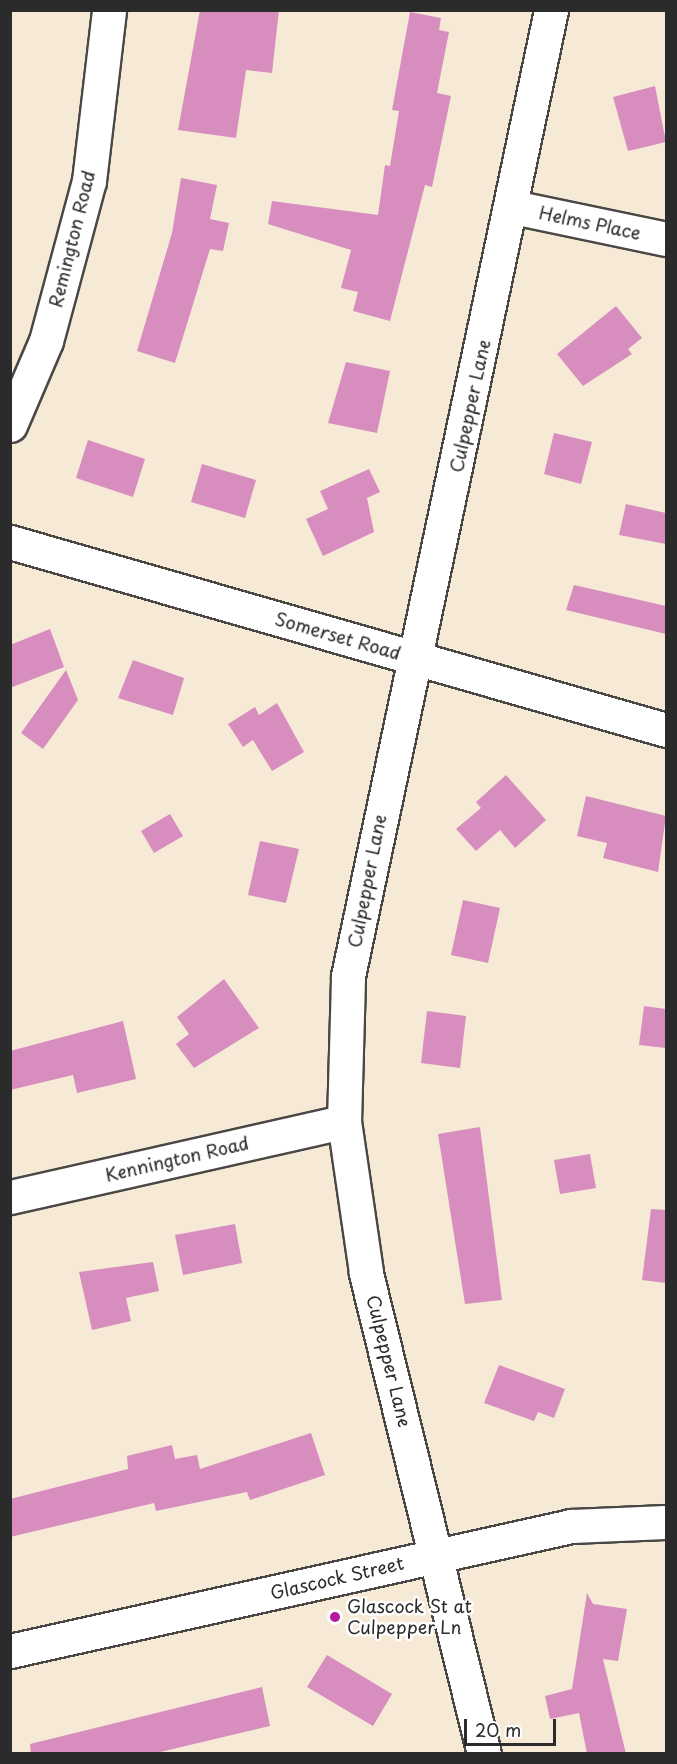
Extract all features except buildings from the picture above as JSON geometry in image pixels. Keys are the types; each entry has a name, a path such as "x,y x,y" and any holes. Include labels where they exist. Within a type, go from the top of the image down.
{"street":[{"name":"Remington Road","path":"10,425 46,341 89,181 109,10"},
{"name":"Culpepper Lane","path":"484,1754 366,1272 344,1122 348,976 513,207 552,10"},
{"name":"Helms Place","path":"513,207 666,239"},
{"name":"Somerset Road","path":"10,542 666,730"},
{"name":"Kennington Road","path":"10,1197 344,1122"},
{"name":"Glascock Street","path":"10,1651 571,1526 666,1522"}],"place":[{"name":"Glascock St at Culpepper Ln","path":"335,1617"}]}
